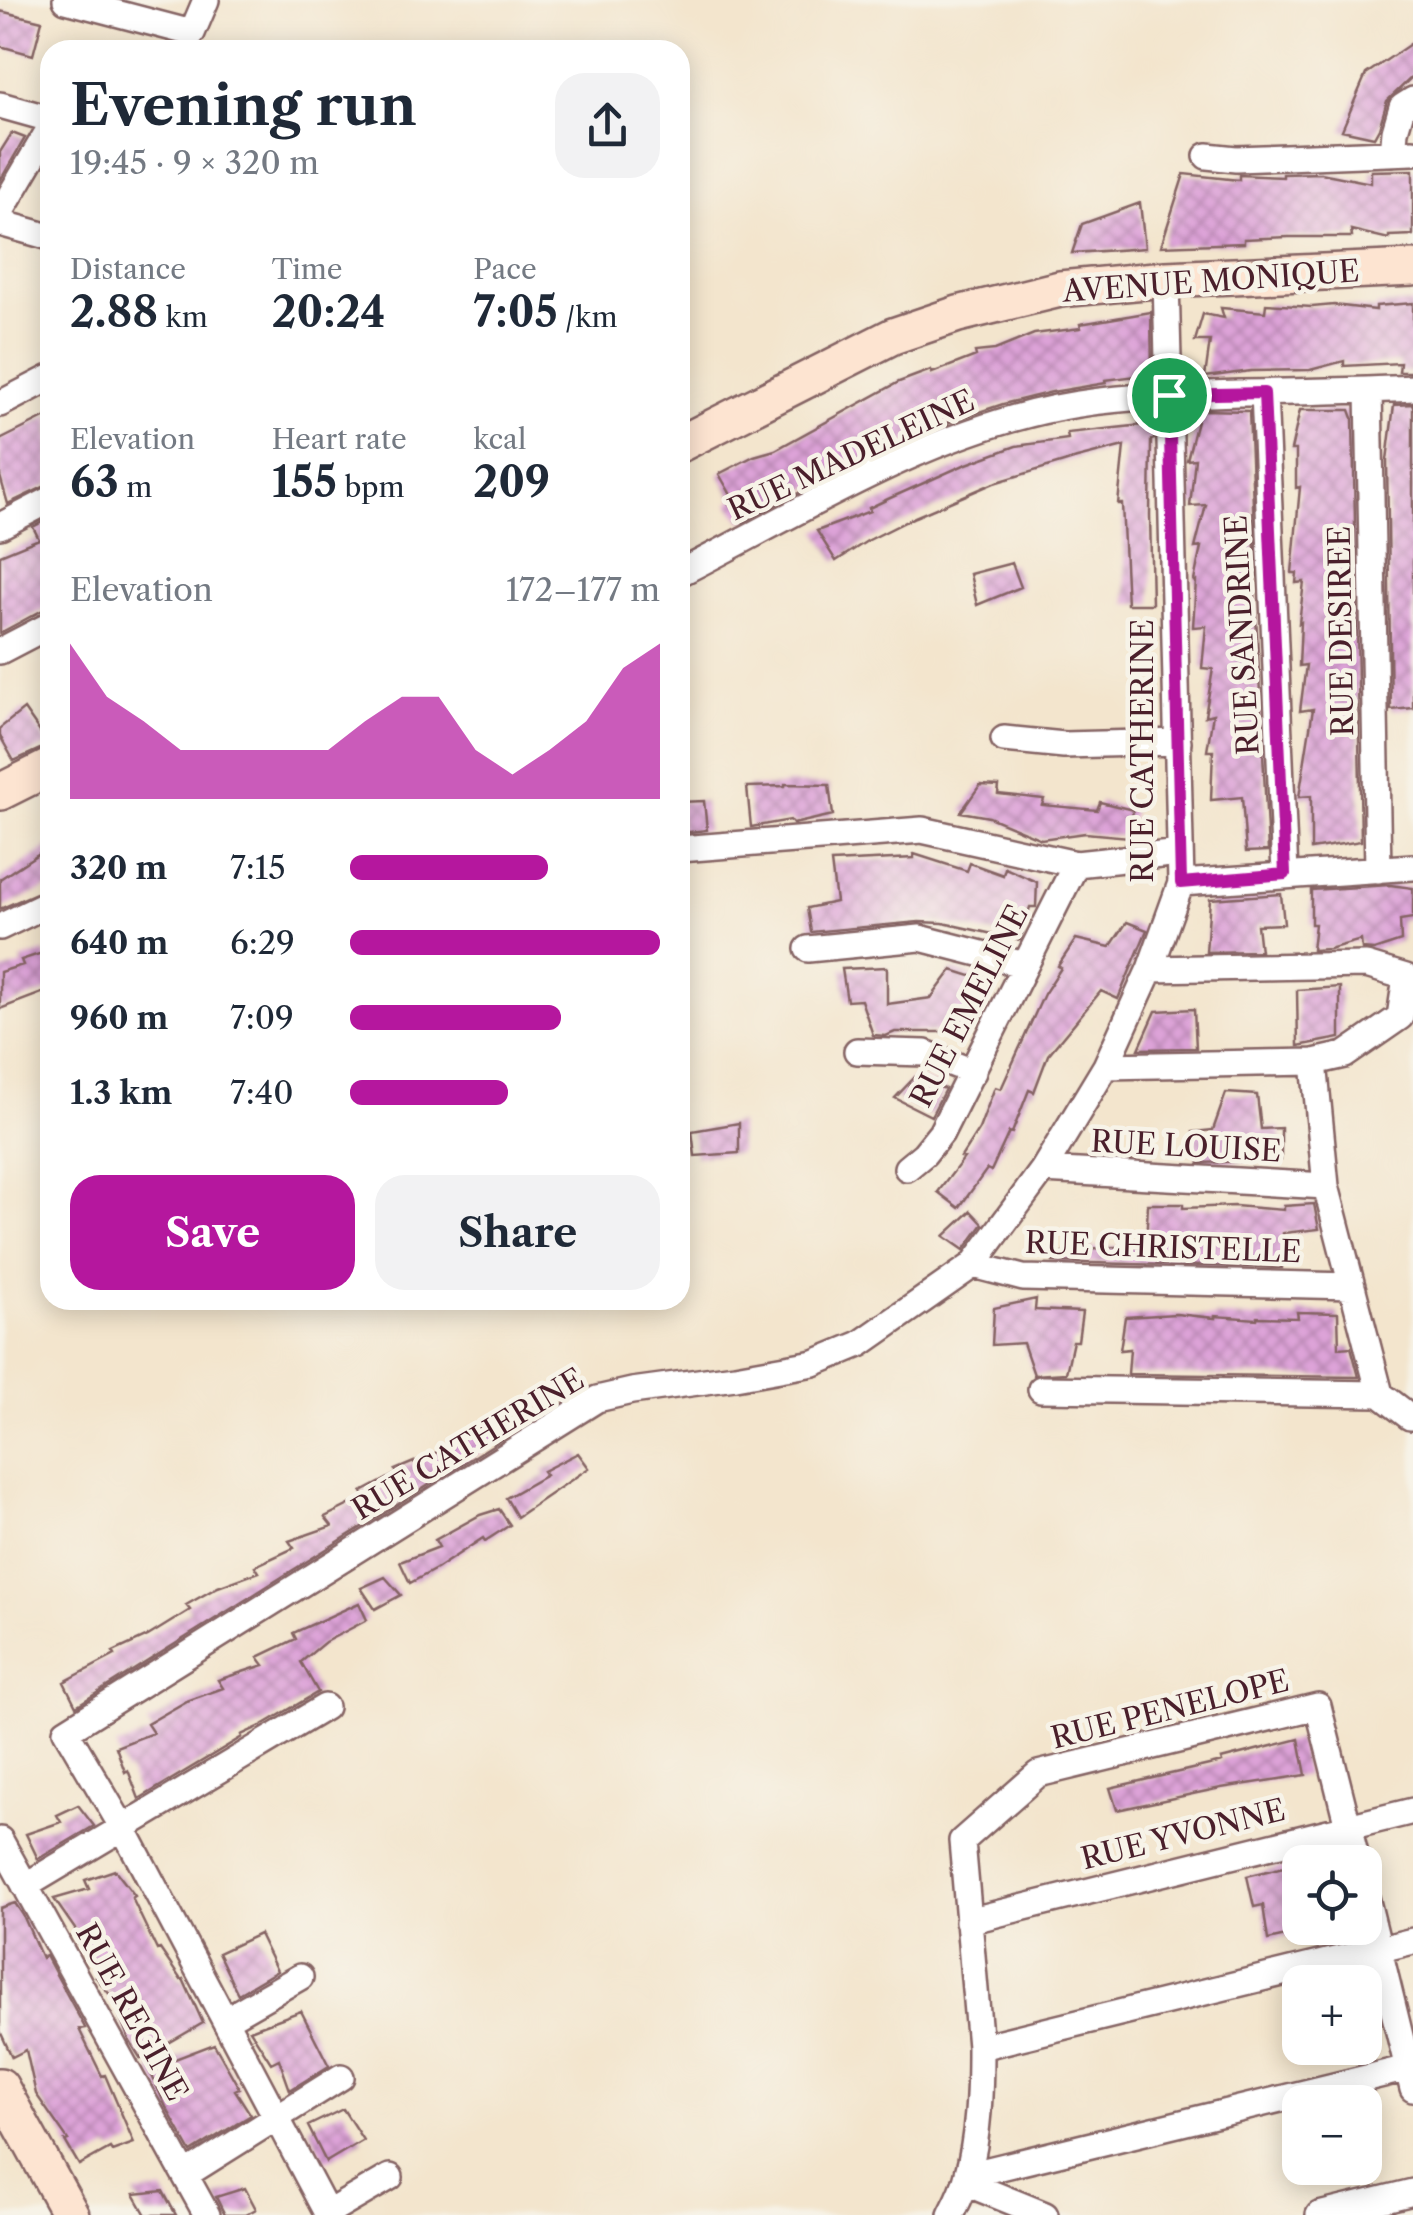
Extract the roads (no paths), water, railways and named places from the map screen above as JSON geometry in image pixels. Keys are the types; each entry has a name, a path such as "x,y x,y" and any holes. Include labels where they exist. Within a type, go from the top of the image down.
{"street":[{"path":"66,0 192,33 206,0"},
{"path":"1207,156 1236,159 1403,152 1396,131 1402,107 1413,100"},
{"path":"0,105 40,116"},
{"path":"0,213 40,145"},
{"path":"0,224 40,234"},
{"name":"AVENUE MONIQUE","path":"690,439 893,336 958,314 1060,289 1166,278 1413,268"},
{"name":"RUE CATHERINE","path":"328,2214 123,1828 66,1731 597,1399 632,1390 814,1363 860,1344 973,1265 1043,1170 1106,1066 1150,969 1181,883 1166,278"},
{"path":"0,404 40,383"},
{"name":"RUE MADELEINE","path":"690,568 946,440 1053,408 1169,395 1413,388"},
{"name":"RUE DESIREE","path":"1368,390 1378,870"},
{"name":"RUE SANDRINE","path":"1264,393 1285,874"},
{"path":"0,526 40,505"},
{"path":"0,651 40,630"},
{"path":"1004,738 1064,745 1178,742"},
{"path":"0,792 40,772"},
{"path":"690,848 922,830 1076,864 1180,853"},
{"name":"RUE EMELINE","path":"907,1168 941,1134 1076,864"},
{"path":"1181,883 1413,866"},
{"path":"0,926 40,908"},
{"path":"808,949 920,938 1025,965"},
{"path":"1106,1066 1314,1062 1345,1055 1400,1017 1406,977 1366,965 1150,969"},
{"path":"857,1050 924,1052 973,1072"},
{"path":"1314,1062 1326,1186 1380,1394"},
{"name":"RUE LOUISE","path":"1043,1170 1326,1186"},
{"name":"RUE CHRISTELLE","path":"973,1265 1023,1278 1352,1286"},
{"path":"1041,1390 1380,1394 1413,1417"},
{"name":"RUE PENELOPE","path":"952,2215 967,2179 976,2135 980,2047 962,1841 1038,1774 1318,1706 1348,1826"},
{"path":"25,1886 325,1708"},
{"name":"RUE YVONNE","path":"968,1922 1413,1811"},
{"path":"1348,1826 1353,1845"},
{"name":"RUE REGINE","path":"0,1840 207,2215"},
{"path":"980,2047 1413,1941"},
{"path":"967,2179 1410,2078 1378,1945"},
{"path":"225,2020 300,1977"},
{"path":"185,2176 341,2077"},
{"path":"0,2086 71,2215"},
{"path":"328,2214 390,2177"},
{"path":"967,2179 1045,2215"},
{"path":"1319,2215 1413,2192"}]}
